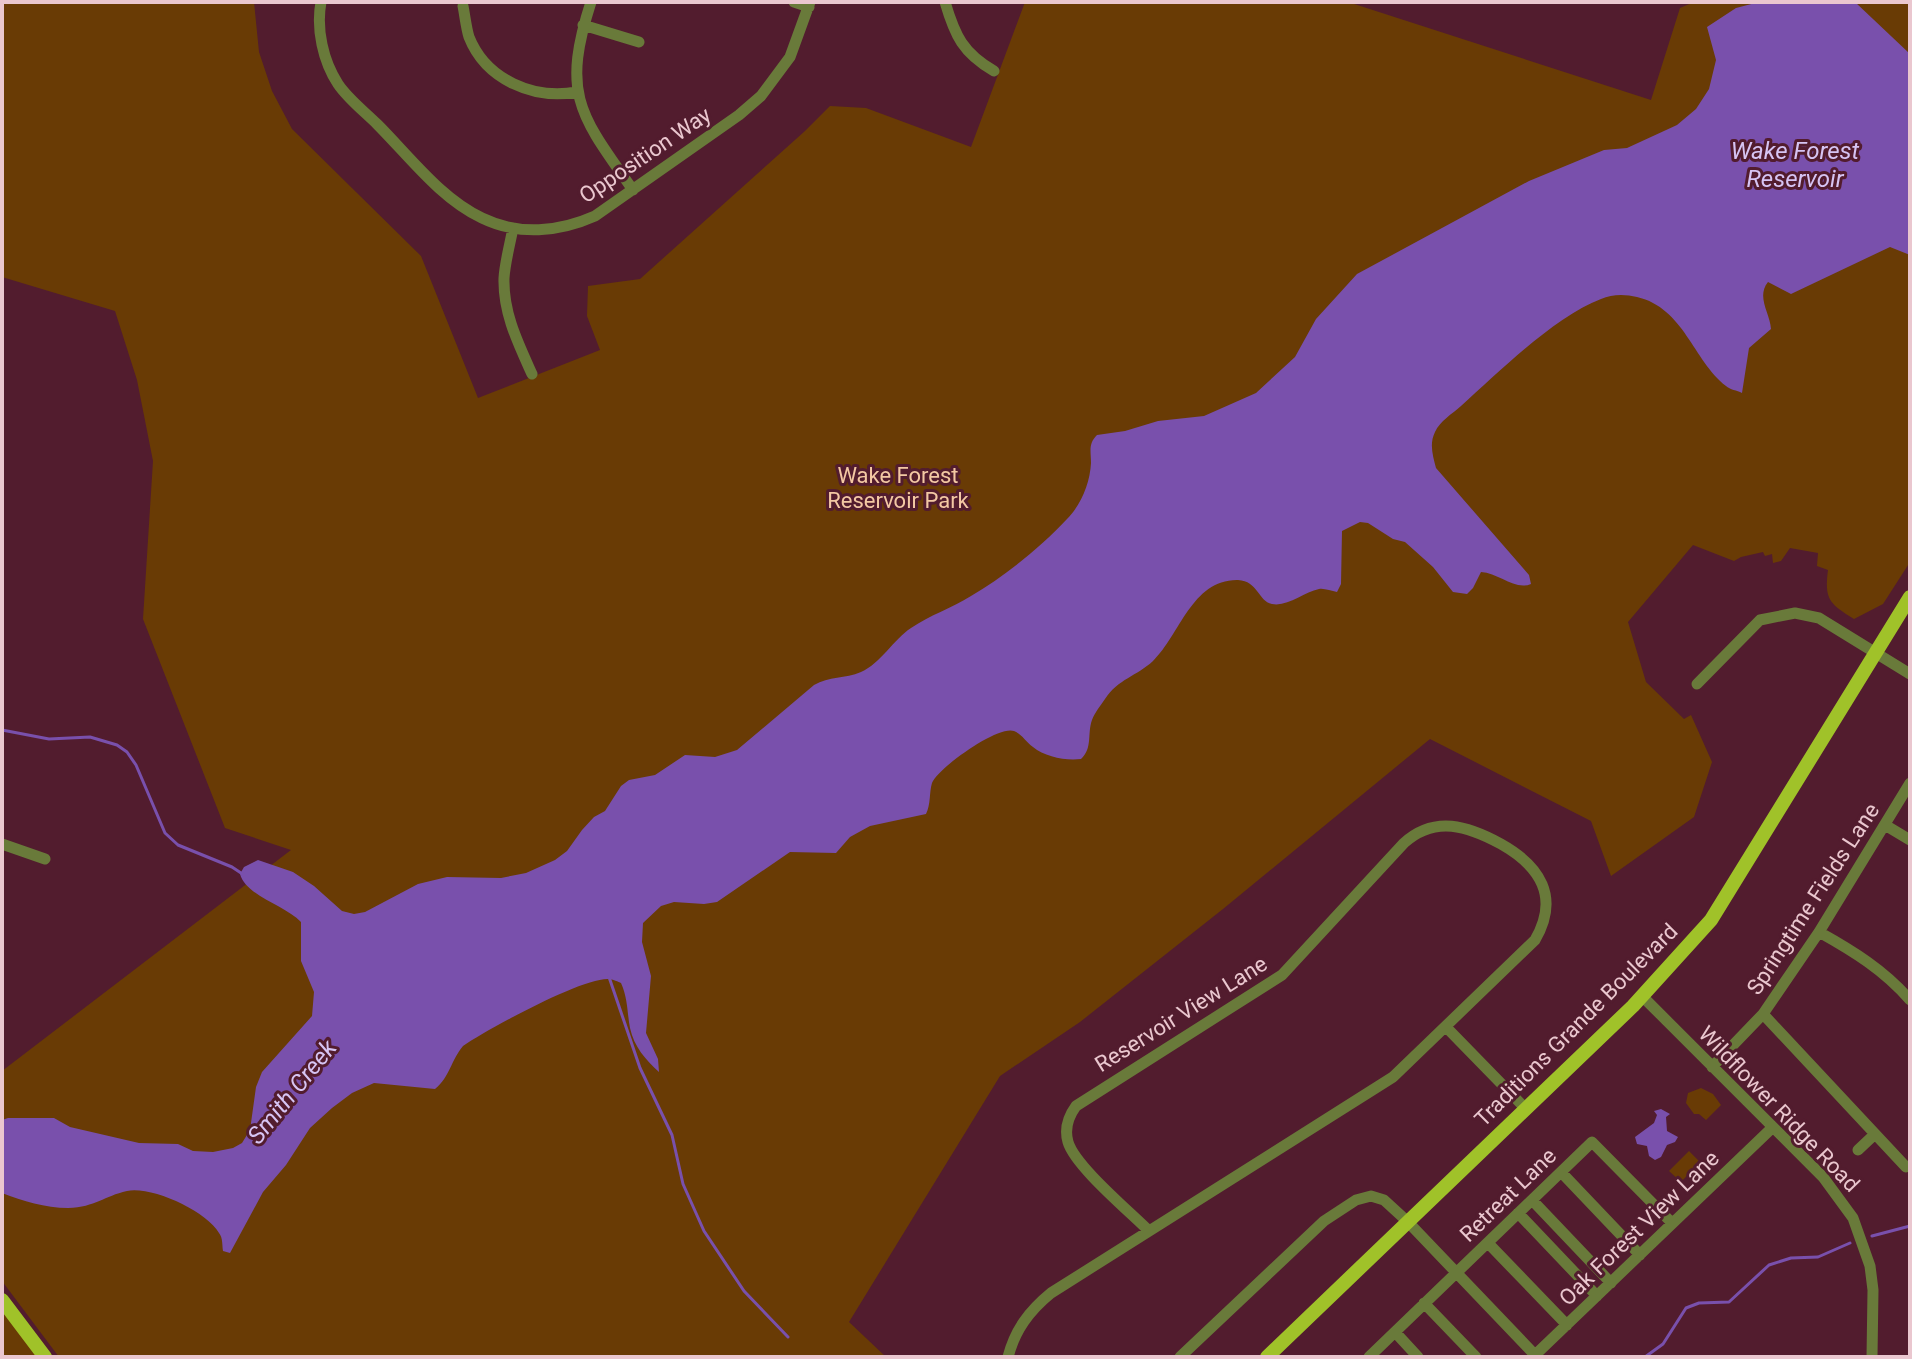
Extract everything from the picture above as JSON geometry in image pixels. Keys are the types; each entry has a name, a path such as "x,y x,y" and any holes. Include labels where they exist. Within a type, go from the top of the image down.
{"main road":[{"name":"Traditions Grande Boulevard","path":"1267,1357 1642,996 1711,920 1910,597"},
{"path":"2,1300 45,1357"}],"street":[{"name":"Opposition Way","path":"321,2 317,19 324,54 339,85 453,200 483,219 537,231 568,228 595,216 739,115 761,96 790,57 810,5"},
{"path":"591,2 575,64 577,92 592,133 633,190"},
{"path":"794,2 810,5"},
{"path":"945,2 956,36 973,59 994,71"},
{"path":"463,6 469,36 479,55 498,74 513,84 537,93 557,96 577,92"},
{"path":"583,25 639,42"},
{"path":"513,228 504,277 506,306 513,334 532,374"},
{"path":"1697,684 1760,620 1795,613 1819,618 1910,674"},
{"name":"Springtime Fields Lane","path":"1712,1067 1763,1014 1819,932 1910,783"},
{"name":"Reservoir View Lane","path":"1008,1357 1018,1331 1037,1304 1393,1077 1446,1027 1535,940 1543,925 1546,906 1543,884 1524,858 1476,831 1447,825 1428,828 1411,836 1297,961 1271,983 1076,1106 1066,1130 1070,1147 1083,1165 1149,1231"},
{"path":"1885,825 1910,840"},
{"path":"2,844 45,859"},
{"path":"1819,932 1875,965 1910,1000"},
{"name":"Wildflower Ridge Road","path":"1642,996 1829,1185 1853,1218 1870,1266 1873,1290 1872,1357"},
{"path":"1763,1014 1906,1167"},
{"path":"1446,1027 1525,1108"},
{"name":"Oak Forest View Lane","path":"1534,1356 1773,1127"},
{"path":"1858,1150 1875,1134"},
{"name":"Retreat Lane","path":"1369,1357 1592,1142 1672,1223"},
{"path":"1561,1172 1640,1255"},
{"path":"1180,1357 1324,1221 1356,1200 1371,1196 1384,1200 1408,1222 1534,1356"},
{"path":"1532,1200 1611,1283"},
{"path":"1518,1213 1597,1296"},
{"path":"1488,1243 1567,1325"},
{"path":"1424,1303 1476,1357"},
{"path":"1395,1332 1418,1357"}],"green space":[{"name":"Wake Forest Reservoir Park","path":"2,2 254,2 259,52 272,91 292,129 421,256 478,398 600,350 587,316 588,286 640,279 830,106 866,108 971,147 1025,2 1348,2 1651,100 1680,8 1694,2 1910,2 1910,562 1883,604 1854,619 1830,600 1828,570 1817,566 1818,553 1790,548 1781,561 1773,563 1772,554 1765,556 1763,552 1734,561 1693,545 1628,622 1646,682 1684,719 1691,715 1712,762 1694,817 1611,876 1591,821 1430,739 1080,1022 1000,1076 849,1322 886,1357 59,1357 2,1281 2,1071 291,850 225,828 143,619 153,461 137,380 115,311 2,277"},
{"path":"1701,1088 1713,1094 1721,1105 1706,1120 1694,1114 1686,1103 1688,1093"},
{"path":"1689,1151 1700,1162 1681,1182 1669,1171"},
{"path":"2,1312 40,1357 2,1357"}],"water":[{"name":"Wake Forest Reservoir","path":"1759,2 1855,2 1910,54 1910,255 1890,247 1791,294 1768,282 1763,299 1771,329 1749,348 1742,393 1728,387 1715,375 1666,312 1653,303 1628,295 1610,296 1583,307 1510,362 1440,424 1433,436 1432,450 1436,468 1529,575 1531,584 1513,584 1481,572 1467,594 1453,592 1433,567 1405,542 1360,522 1342,531 1341,584 1337,592 1319,589 1290,601 1272,604 1245,581 1222,582 1198,598 1153,661 1116,687 1105,699 1092,720 1088,746 1081,759 1050,756 1014,731 995,734 969,749 937,776 932,783 926,814 870,826 850,837 836,853 790,852 717,902 674,902 661,906 643,923 642,942 651,976 646,1033 658,1059 659,1072 634,1041 621,983 609,979 579,986 513,1017 463,1046 435,1089 374,1083 352,1093 332,1108 310,1128 286,1165 263,1192 230,1253 223,1251 220,1235 203,1216 178,1202 150,1192 127,1191 86,1206 68,1208 34,1204 2,1193 2,1120 8,1118 54,1118 70,1127 139,1143 178,1144 193,1151 213,1152 242,1143 250,1130 256,1087 262,1072 312,1016 314,992 301,961 301,922 250,888 240,874 244,867 258,860 293,872 342,911 354,914 365,912 418,884 447,877 501,878 526,873 555,860 567,851 594,817 605,811 621,786 629,780 655,775 685,755 715,757 737,750 814,685 868,668 911,628 971,596 1022,561 1057,530 1077,507 1087,486 1091,445 1097,435 1158,421 1204,416 1256,393 1295,357 1316,319 1357,274 1529,181 1604,150 1627,148 1677,125 1696,109 1709,89 1716,60 1707,27 1736,8"},
{"path":"1661,1109 1670,1114 1666,1117 1667,1131 1678,1137 1655,1160 1649,1156 1647,1146 1637,1144 1635,1137 1654,1123 1657,1115 1654,1111"}],"waterway":[{"path":"2,730 49,739 90,737 117,745 127,752 136,765 165,833 178,845 244,875"},
{"path":"609,977 640,1068 672,1135 683,1184 704,1231 744,1291 788,1337"},
{"path":"1872,1236 1910,1226"},
{"path":"1645,1357 1663,1344 1686,1308 1699,1303 1729,1302 1769,1265 1791,1258 1818,1257 1850,1243"}],"water label":[{"name":"Smith Creek","path":"292,1092"}]}
